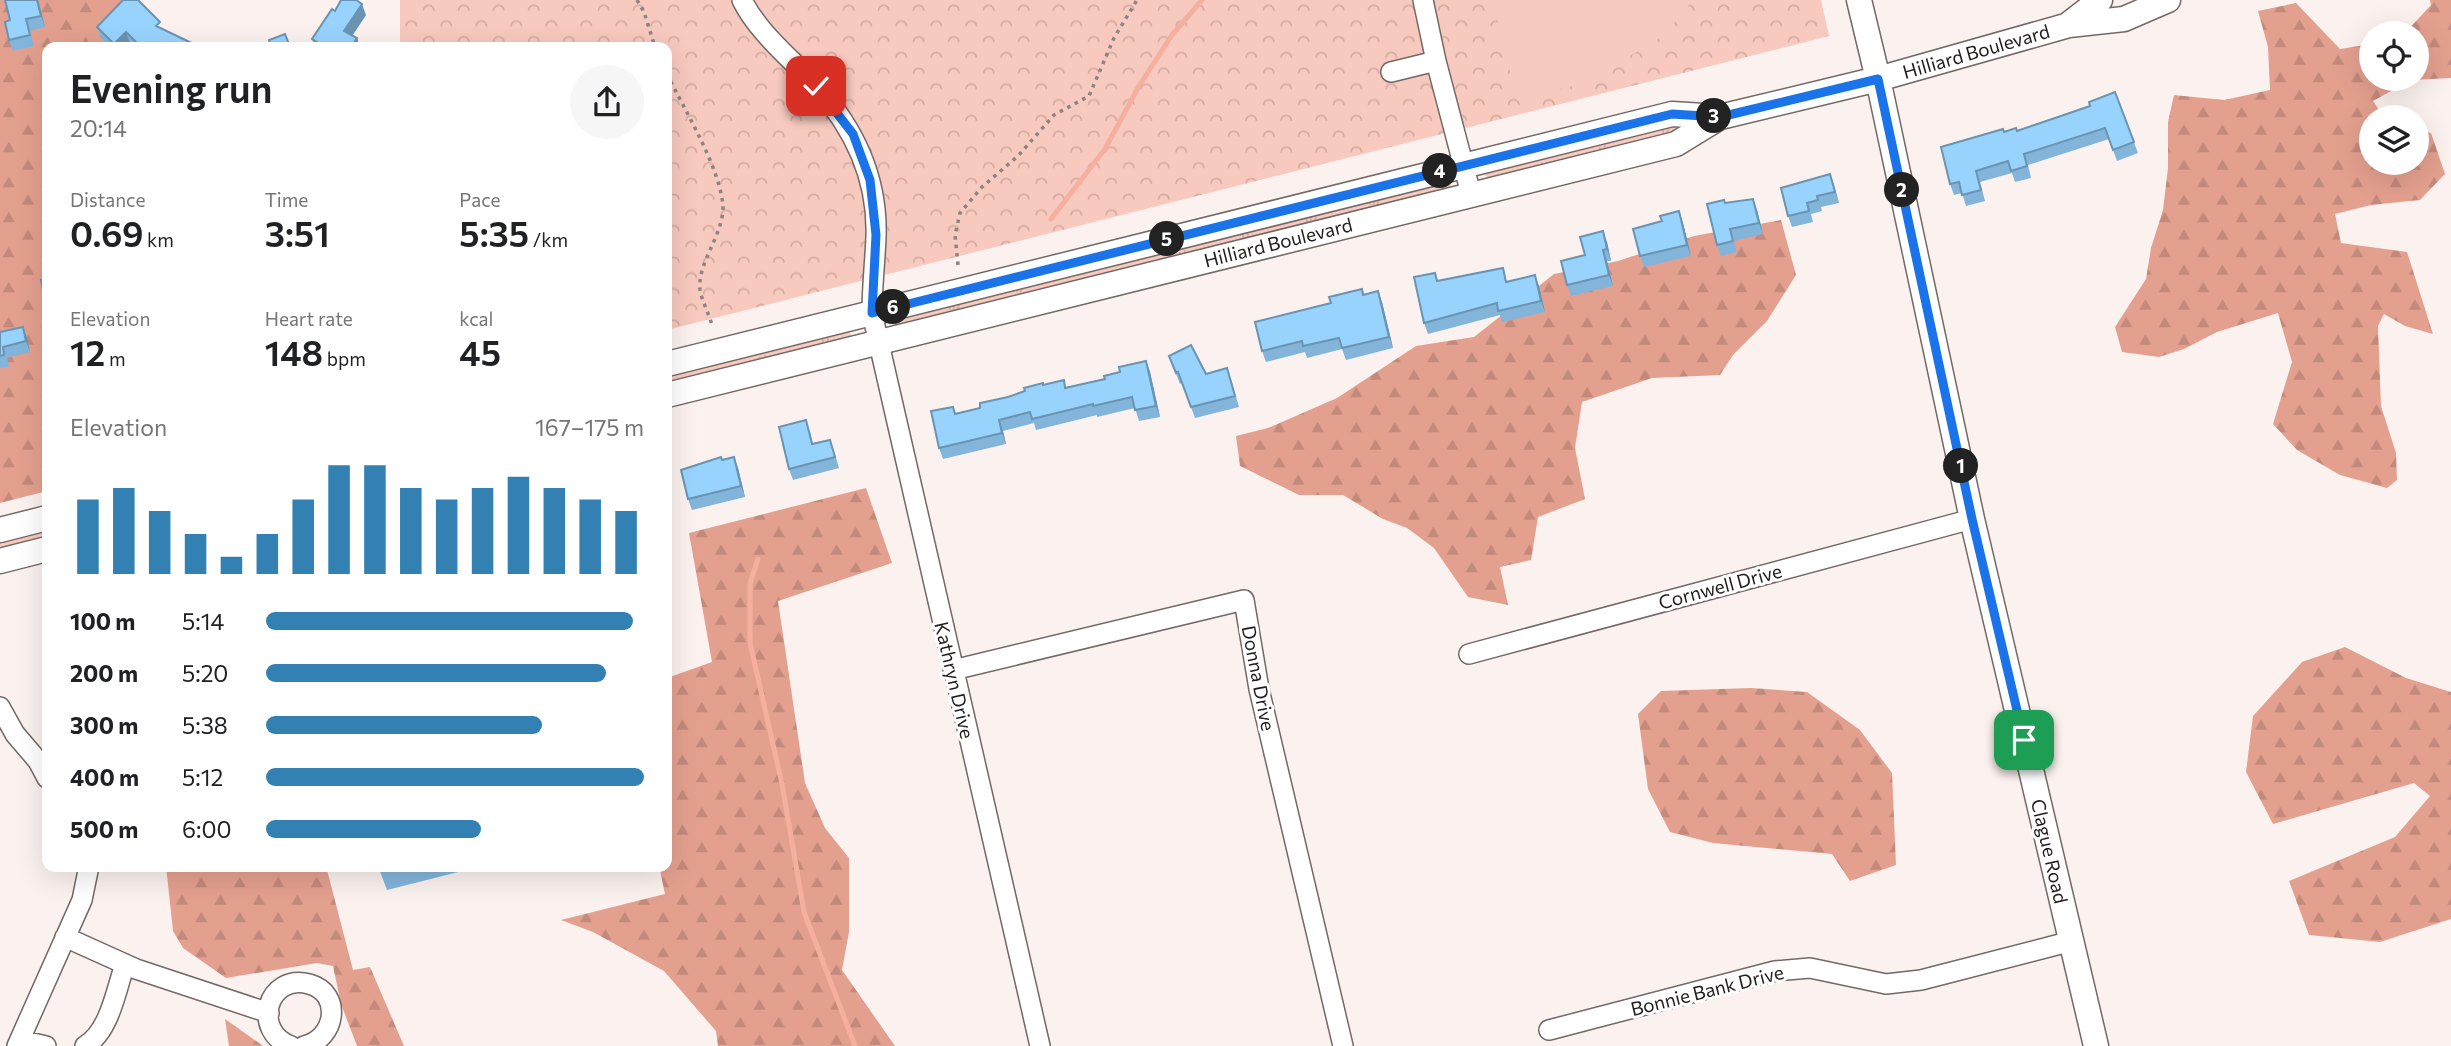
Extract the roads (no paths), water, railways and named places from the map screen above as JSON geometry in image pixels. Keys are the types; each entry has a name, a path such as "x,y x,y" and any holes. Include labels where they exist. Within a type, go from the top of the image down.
{"main road":[{"name":"Clague Road","path":"1858,0 1878,79 1972,519 2096,1046"},
{"name":"Hilliard Boulevard","path":"2069,25 2099,0"},
{"name":"Hilliard Boulevard","path":"672,363 1672,114 1720,117 1878,79 2069,25 2124,19 2168,0"},
{"name":"Hilliard Boulevard","path":"672,394 1676,144 1720,117"},
{"path":"0,530 42,519"},
{"path":"0,561 42,550"}],"street":[{"name":"Kathryn Drive","path":"742,0 781,52 816,86 853,134 870,180 876,235 872,313 1040,1046"},
{"path":"1423,0 1471,194"},
{"path":"1391,72 1436,61"},
{"name":"Cornwell Drive","path":"1469,654 1972,519"},
{"name":"Donna Drive","path":"953,670 1244,600 1259,689 1343,1046"},
{"path":"0,707 15,734 42,770"},
{"path":"46,1046 18,1043 82,900 88,872"},
{"path":"65,937 125,964 269,1013"},
{"name":"Bonnie Bank Drive","path":"1549,1030 1775,971 1810,968 1886,984 1921,980 2072,941"},
{"path":"85,1046 99,1034 104,1024 125,964"},
{"path":"291,1046 281,1042 271,1030 268,1006 274,994 295,983 310,984 328,999 332,1013 330,1025 316,1044"}],"waterway":[{"path":"1051,219 1105,149 1139,86 1172,35 1202,0"},
{"path":"758,559 750,583 750,643 782,784 804,912 855,1046"}]}
